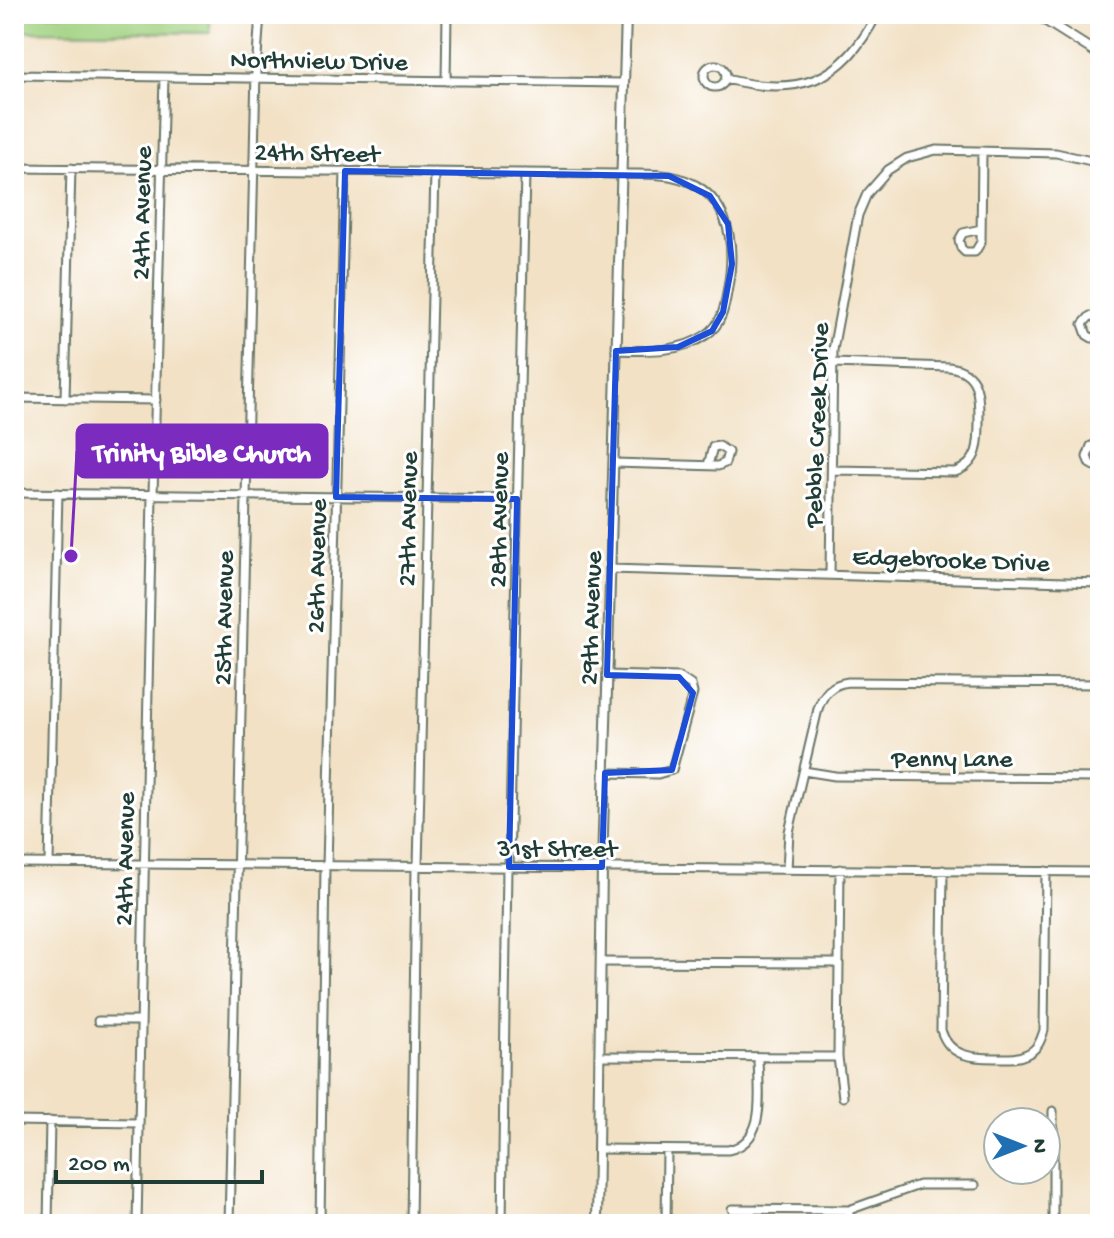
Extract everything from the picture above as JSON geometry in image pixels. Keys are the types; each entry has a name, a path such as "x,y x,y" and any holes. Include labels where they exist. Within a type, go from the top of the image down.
{"street":[{"name":"25th Avenue","path":"229,1224 253,170 260,14"},
{"path":"446,81 447,14"},
{"name":"29th Avenue","path":"597,1224 602,867 626,14"},
{"path":"726,79 772,88 796,85 821,76 856,49 877,14"},
{"path":"1035,14 1100,55"},
{"name":"Northview Drive","path":"14,75 623,83"},
{"name":"24th Avenue","path":"137,1224 143,864 164,77"},
{"name":"Pebble Creek Drive","path":"830,575 835,332 858,215 867,194 888,170 919,154 942,150 1056,153 1100,163"},
{"path":"981,229 982,151"},
{"name":"24th Street","path":"14,168 620,174 677,178 690,183 710,196 728,224 733,247 723,312 712,331 692,343 659,350 616,350"},
{"path":"65,399 71,168"},
{"name":"26th Avenue","path":"320,1224 326,866 345,171"},
{"name":"27th Avenue","path":"411,1224 435,172"},
{"name":"28th Avenue","path":"502,1224 525,173"},
{"path":"1100,317 1090,316 1083,324 1087,335 1092,338 1100,336"},
{"path":"832,470 955,472 967,466 976,455 979,420 977,385 963,370 833,363"},
{"path":"14,398 156,400"},
{"path":"1100,443 1091,446 1087,457 1090,464 1100,468"},
{"path":"614,463 708,465"},
{"path":"14,493 517,499"},
{"path":"49,863 58,493"},
{"name":"Edgebrooke Drive","path":"610,569 1100,583"},
{"path":"605,773 658,774 672,770 693,693 691,685 679,677 607,675"},
{"path":"787,869 789,832 822,698 828,690 844,682 1100,684"},
{"name":"Penny Lane","path":"804,771 835,776 1100,778"},
{"name":"31st Street","path":"14,863 1100,872"},
{"path":"840,869 838,1057 843,1097"},
{"path":"943,870 941,1030 944,1040 951,1049 962,1055 1002,1058 1029,1054 1040,1043 1044,1030 1046,871"},
{"path":"601,962 839,963"},
{"path":"98,1021 140,1021"},
{"path":"600,1056 838,1057"},
{"path":"598,1149 728,1150 743,1145 751,1139 758,1121 758,1057"},
{"path":"14,1121 138,1123"},
{"path":"48,1224 50,1121"},
{"path":"666,1224 667,1150"},
{"path":"732,1209 849,1210 919,1185 975,1185"},
{"path":"1053,1186 1053,1224"},
{"path":"849,1210 849,1224"}],"highlighted area":[{"path":"345,171 669,176 710,196 728,224 732,264 723,312 712,331 678,347 616,351 607,675 679,677 693,693 672,770 605,773 602,867 509,867 517,499 336,497"}],"green space":[{"path":"14,14 210,14 210,33 14,31"}],"place":[{"name":"Trinity Bible Church","path":"71,556"}]}
